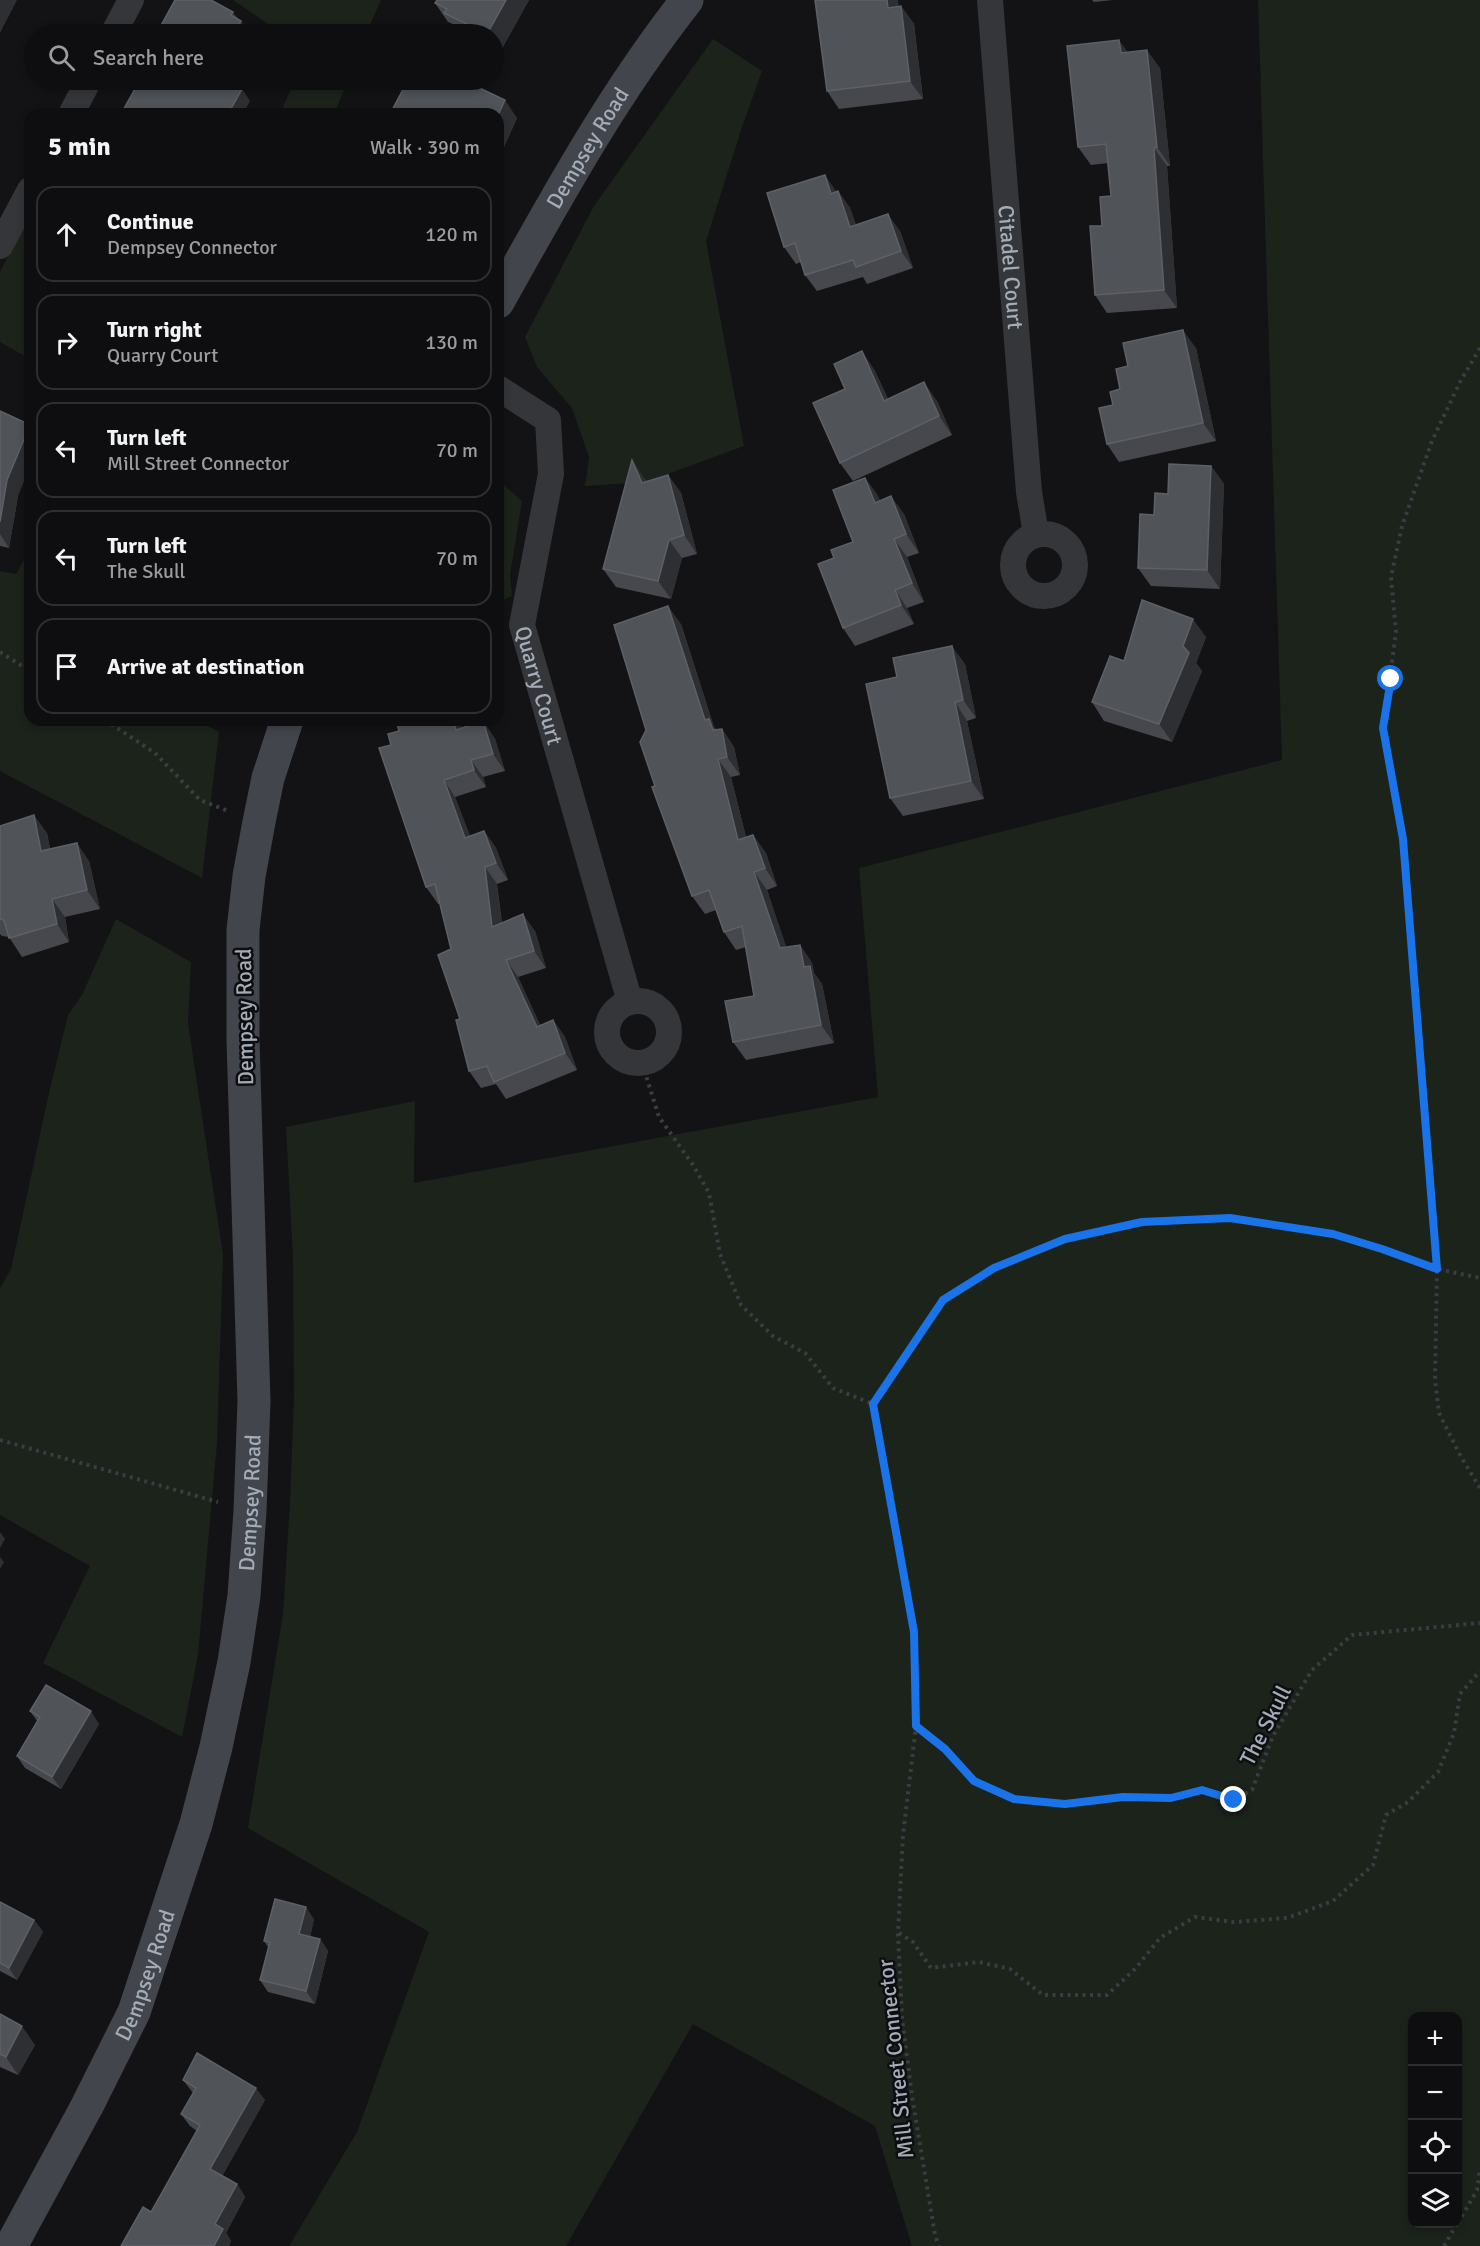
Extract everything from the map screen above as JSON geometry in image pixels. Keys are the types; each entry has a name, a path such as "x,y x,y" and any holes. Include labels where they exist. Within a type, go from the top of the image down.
{"street":[{"path":"118,24 131,0"},
{"name":"Dempsey Road","path":"504,291 582,151 687,0"},
{"name":"Citadel Court","path":"990,0 1029,492 1036,534"},
{"path":"73,108 83,90"},
{"path":"0,246 24,201"},
{"name":"Quarry Court","path":"504,392 548,420 551,474 522,625 630,1002"},
{"name":"Dempsey Road","path":"11,2246 87,2106 134,2012 196,1824 216,1747 234,1662 244,1596 254,1401 243,1040 243,930 249,876 259,822 268,778 284,726"},
{"path":"641,1001 660,1010 669,1028 665,1047 651,1061 642,1064 622,1060 609,1046 606,1035 607,1024 612,1014 620,1006 630,1002 641,1001"}],"path":[{"path":"1480,348 1460,382 1432,441 1402,526 1391,577 1396,632 1383,728 1403,839 1437,1269 1435,1380 1439,1413 1461,1457 1480,1488"},
{"path":"0,652 24,667"},
{"path":"114,726 155,753 200,800 230,812"},
{"path":"642,1064 659,1117 693,1165 709,1193 720,1254 741,1305 773,1336 805,1353 832,1388 873,1404 943,1300 994,1268 1065,1239 1142,1222 1230,1218 1333,1234 1437,1269 1480,1278"},
{"name":"Mill Street Connector","path":"873,1404 914,1632 916,1726 903,1835 898,1933 902,2018 912,2096 935,2235 939,2246"},
{"path":"0,1440 250,1511"},
{"name":"The Skull","path":"916,1726 945,1749 974,1781 1014,1799 1065,1804 1123,1797 1171,1798 1202,1790 1234,1800 1252,1790 1273,1736 1312,1670 1352,1635 1480,1623"},
{"path":"898,1933 913,1942 931,1968 979,1962 1010,1969 1043,1995 1107,1995 1135,1969 1160,1938 1195,1917 1234,1922 1287,1917 1333,1901 1373,1865 1386,1815 1408,1802 1438,1772 1454,1733 1460,1694 1480,1671"},
{"path":"1462,2215 1477,2190 1480,2169"},
{"path":"1444,2246 1454,2228"}],"shaded area":[{"path":"233,0 381,0 370,24 268,24"},
{"path":"1258,0 1480,0 1480,2246 912,2246 875,2126 693,2024 566,2246 289,2246 357,2132 429,1932 248,1828 283,1614 290,1502 294,1399 293,1257 286,1127 415,1101 414,1183 878,1097 859,868 1282,760"},
{"path":"713,39 762,71 706,241 744,446 646,482 585,486 589,457 572,408 537,367 525,337 594,206"},
{"path":"291,90 344,90 336,108 283,108"},
{"path":"24,225 24,356 0,342 0,272"},
{"path":"504,485 522,501 510,575 512,596 504,599"},
{"path":"24,560 24,726 208,726 219,732 202,878 0,771 0,571 16,574"},
{"path":"116,919 191,962 188,1023 223,1255 217,1443 198,1655 182,1737 43,1663 90,1566 0,1515 0,1288 11,1269 68,1015 82,995"}],"building":[{"path":"175,0 211,0 233,12 231,15 241,21 239,24 162,24"},
{"path":"437,0 506,0 493,24 467,24 444,13 447,9 435,3"},
{"path":"815,0 887,0 888,8 901,6 910,81 827,91"},
{"path":"1119,40 1121,53 1147,50 1157,147 1154,148 1164,290 1095,295 1090,226 1102,226 1100,197 1111,196 1106,144 1078,147 1067,46"},
{"path":"134,90 241,90 231,108 124,108"},
{"path":"403,90 484,90 505,100 501,108 393,108"},
{"path":"825,175 831,194 838,191 850,227 888,214 901,251 856,267 853,260 805,275 795,243 784,247 767,193"},
{"path":"1183,330 1203,423 1107,444 1099,408 1113,405 1110,392 1120,389 1116,369 1128,366 1123,343"},
{"path":"862,351 884,401 924,382 939,416 840,463 813,403 845,389 834,364"},
{"path":"0,411 24,422 24,439 7,480 0,522"},
{"path":"632,460 642,483 668,475 684,535 669,540 658,581 603,569"},
{"path":"1169,464 1211,466 1207,570 1138,568 1140,514 1154,515 1155,493 1168,494"},
{"path":"865,478 875,503 891,496 906,534 894,539 912,583 895,590 901,605 843,628 818,564 834,558 831,550 853,542 833,490"},
{"path":"1142,600 1193,619 1183,646 1189,653 1159,724 1092,702 1110,656 1124,661"},
{"path":"668,606 705,720 709,719 713,730 722,729 727,757 718,759 738,840 753,835 765,868 754,872 780,948 800,945 804,967 810,966 821,1025 733,1042 725,1001 754,996 742,926 724,932 709,890 692,896 652,787 655,786 640,742 646,730 614,625"},
{"path":"952,646 963,700 955,702 971,781 890,798 866,684 897,677 893,658"},
{"path":"398,726 455,726 456,730 468,726 485,726 493,754 471,760 474,770 444,780 465,838 484,831 496,863 485,867 492,927 523,914 534,951 506,960 537,1027 553,1020 565,1053 494,1082 487,1066 469,1071 456,1020 460,1019 438,955 451,949 435,884 426,887 379,748 391,745 388,734 399,731"},
{"path":"34,815 41,851 77,843 87,890 52,899 57,924 9,938 4,920 0,919 0,826"},
{"path":"46,1685 91,1711 52,1777 17,1756 40,1717 30,1711"},
{"path":"275,1899 306,1907 299,1934 320,1939 306,1991 260,1980 270,1942 264,1941"},
{"path":"0,1902 34,1920 9,1968 0,1963"},
{"path":"0,2014 22,2026 6,2057 0,2054"},
{"path":"197,2053 256,2088 210,2169 237,2184 215,2224 223,2229 214,2246 121,2246 143,2207 151,2212 200,2125 181,2114 196,2088 183,2080"}],"route":[{"path":"1234,1800 1202,1790 1171,1798 1123,1797 1065,1804 1014,1799 974,1781 945,1749 916,1726 914,1632 873,1404 943,1300 994,1268 1065,1239 1142,1222 1190,1218 1230,1218 1333,1234 1437,1269 1403,839 1383,728 1391,679"}]}
